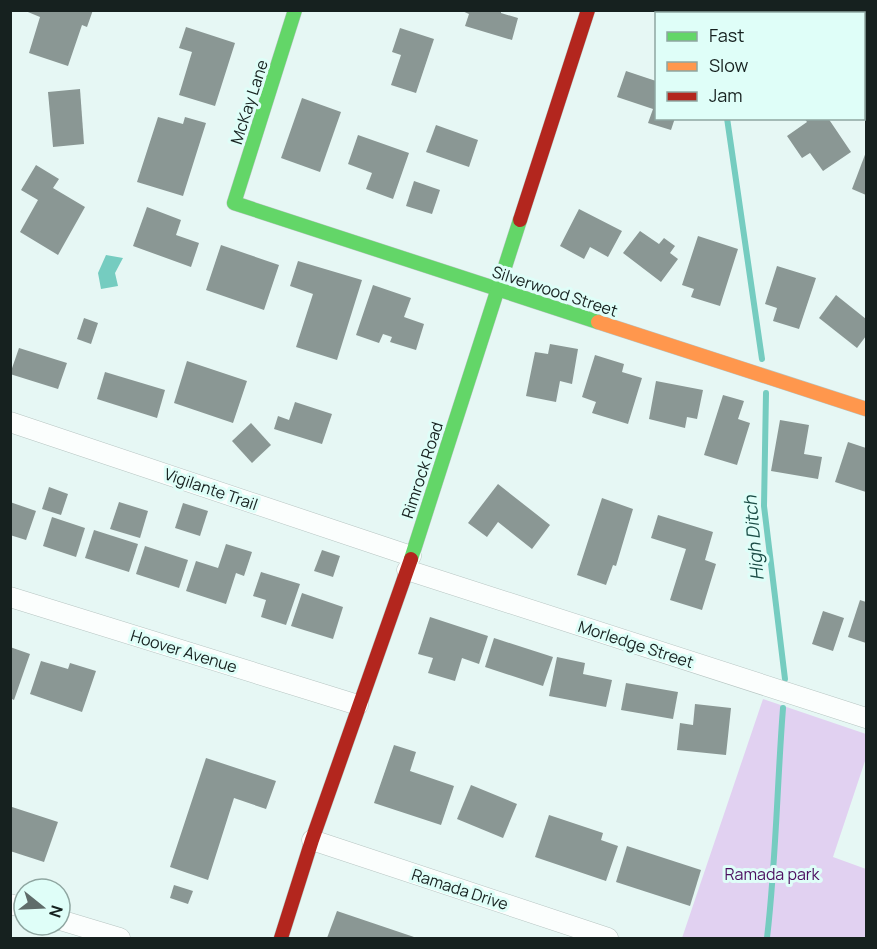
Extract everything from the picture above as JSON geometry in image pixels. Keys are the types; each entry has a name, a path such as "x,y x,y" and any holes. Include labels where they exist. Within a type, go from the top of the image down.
{"main road":[{"name":"McKay Lane","path":"234,203 295,10"},
{"name":"Rimrock Road","path":"281,939 312,840 409,563 588,10"},
{"name":"Silverwood Street","path":"234,203 867,409"}],"street":[{"name":"Vigilante Trail","path":"10,422 409,563"},
{"name":"Morledge Street","path":"409,563 867,718"},
{"name":"Hoover Avenue","path":"10,597 358,705"},
{"name":"Ramada Drive","path":"312,840 608,939"},
{"path":"72,924 120,939"}],"green space":[{"name":"Ramada park","path":"763,699 866,734 866,758 833,857 866,869 866,938 682,938"}],"shaded area":[{"path":"106,255 123,258 115,273 118,286 101,289 98,273"}],"building":[{"path":"23,10 93,10 87,27 82,25 68,66 29,53 40,17"},
{"path":"460,10 501,10 501,13 518,18 512,40 465,26 469,14"},
{"path":"186,27 235,43 215,106 179,95 192,52 179,48"},
{"path":"400,28 434,39 416,93 391,85 401,55 392,52"},
{"path":"626,71 655,81 655,120 674,120 671,130 648,123 653,109 617,97"},
{"path":"80,89 84,144 53,147 48,92"},
{"path":"302,98 341,112 320,172 281,158"},
{"path":"158,117 183,124 185,117 206,123 183,196 137,182"},
{"path":"806,120 829,120 851,152 823,171 810,153 802,158 787,136 807,122"},
{"path":"436,125 478,140 469,167 426,152"},
{"path":"358,135 409,153 393,199 366,189 372,173 348,164"},
{"path":"866,152 866,195 852,189"},
{"path":"36,165 59,179 53,188 85,207 58,255 20,232 38,200 21,190"},
{"path":"414,181 440,190 432,214 406,206"},
{"path":"147,207 181,220 176,235 199,243 191,267 133,246"},
{"path":"579,209 622,231 608,257 590,247 584,259 560,246"},
{"path":"640,231 659,244 664,238 675,246 670,253 678,259 661,282 623,253"},
{"path":"698,236 738,249 720,306 691,297 694,289 682,285"},
{"path":"221,245 279,265 264,310 206,290"},
{"path":"298,261 362,280 337,360 296,347 313,294 290,286"},
{"path":"777,266 816,278 799,329 773,321 777,308 765,304"},
{"path":"373,285 411,298 404,317 424,324 416,350 390,342 392,337 383,334 379,343 356,335"},
{"path":"836,295 866,319 866,336 857,348 819,318"},
{"path":"84,318 98,323 91,344 77,339"},
{"path":"550,344 578,349 572,384 560,381 556,402 526,396 535,352 548,354"},
{"path":"19,348 67,363 58,389 10,374"},
{"path":"595,355 624,364 622,372 642,378 628,424 592,413 596,402 582,397"},
{"path":"187,361 247,381 233,423 174,403"},
{"path":"105,372 165,390 157,418 97,399"},
{"path":"656,381 703,390 697,419 687,417 685,428 649,419"},
{"path":"723,395 744,401 738,419 750,423 737,465 704,455"},
{"path":"295,402 332,414 322,444 274,429 278,416 289,420"},
{"path":"780,420 809,425 804,454 822,457 818,479 771,471"},
{"path":"251,423 271,445 252,463 232,441"},
{"path":"848,442 866,448 866,492 835,482"},
{"path":"498,484 550,525 532,549 498,522 487,537 468,523"},
{"path":"49,487 68,494 61,515 42,509"},
{"path":"602,498 633,509 616,566 613,565 606,585 577,575"},
{"path":"10,502 36,511 26,540 10,535"},
{"path":"119,502 148,511 140,538 110,529"},
{"path":"183,503 208,511 200,536 175,528"},
{"path":"658,515 713,532 705,560 716,564 702,610 670,600 686,549 651,538"},
{"path":"52,517 85,528 76,557 43,546"},
{"path":"94,530 138,544 129,572 85,558"},
{"path":"226,544 252,552 244,576 236,573 226,604 186,591 196,561 218,568"},
{"path":"145,546 188,560 179,588 136,574"},
{"path":"322,550 340,556 333,577 314,571"},
{"path":"261,572 300,584 286,625 261,617 266,600 253,596"},
{"path":"302,593 343,607 333,639 291,626"},
{"path":"860,600 866,602 866,643 848,637"},
{"path":"823,611 844,618 833,651 812,644"},
{"path":"430,617 488,636 479,664 462,658 455,681 428,673 433,658 418,654"},
{"path":"494,638 553,657 543,686 485,667"},
{"path":"10,647 30,654 14,700 10,698"},
{"path":"557,657 585,663 583,674 612,680 606,707 549,696"},
{"path":"41,661 68,669 70,663 96,671 82,712 30,694"},
{"path":"626,683 678,692 673,719 621,710"},
{"path":"695,704 731,708 726,755 677,750 680,723 693,725"},
{"path":"394,745 416,752 410,771 454,786 441,825 374,803"},
{"path":"206,758 276,781 266,809 234,798 208,880 170,867"},
{"path":"471,785 517,804 503,838 457,819"},
{"path":"12,807 58,822 44,862 10,851"},
{"path":"549,815 603,833 601,840 618,846 606,881 535,857"},
{"path":"627,846 701,870 690,906 616,882"},
{"path":"174,885 193,891 188,904 170,898"},
{"path":"337,911 414,937 327,938"}],"waterway":[{"name":"High Ditch","path":"727,120 762,359"},
{"name":"High Ditch","path":"766,393 764,506 785,679"},
{"name":"High Ditch","path":"767,938 783,708"}],"traffic: fast":[{"path":"295,10 234,203 598,322"},
{"path":"411,559 520,220"}],"traffic: slow":[{"path":"598,322 866,409"}],"traffic: jam":[{"path":"520,220 588,10"},
{"path":"281,938 312,840 411,559"}]}
